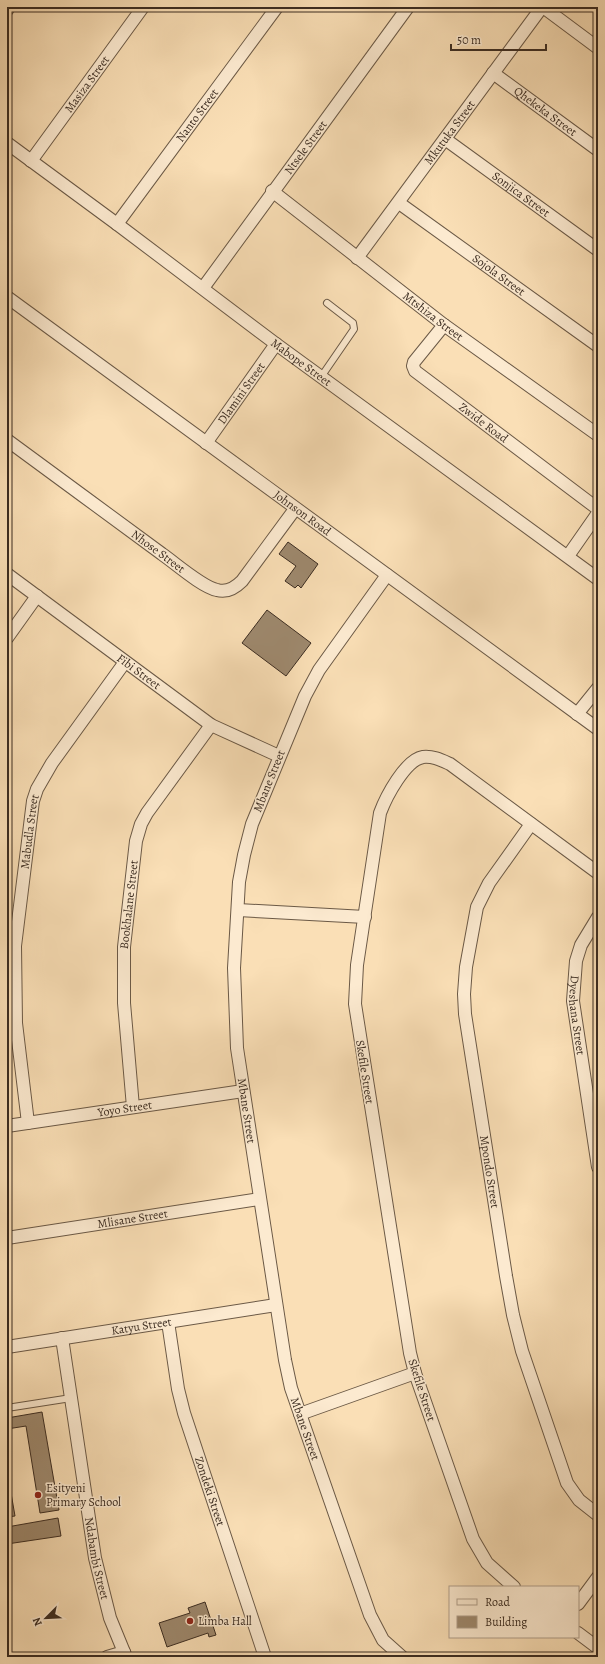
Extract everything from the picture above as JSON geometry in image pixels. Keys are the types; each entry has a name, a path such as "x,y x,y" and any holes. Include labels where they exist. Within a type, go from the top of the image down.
{"street":[{"name":"Masiza Street","path":"31,161 144,7"},
{"name":"Nanto Street","path":"118,224 277,7"},
{"name":"Ntsele Street","path":"203,288 272,190 408,7"},
{"path":"543,7 598,48"},
{"name":"Mkutuka Street","path":"357,258 543,7"},
{"name":"Qhekeka Street","path":"493,73 598,150"},
{"name":"Sonjica Street","path":"445,139 598,250"},
{"name":"Mabope Street","path":"7,143 118,224 276,344 598,579"},
{"name":"Mtshiza Street","path":"272,190 444,325 598,435"},
{"name":"Sojola Street","path":"399,203 598,346"},
{"name":"Johnson Road","path":"7,297 598,729"},
{"name":"Zwide Road","path":"444,325 414,362 413,366 415,371 598,509"},
{"name":"Dlamini Street","path":"206,443 276,344"},
{"name":"Nhose Street","path":"7,440 177,565 208,587 218,591 235,588 242,581 295,509"},
{"path":"568,556 598,513"},
{"name":"Fibi Street","path":"7,574 211,725 279,756"},
{"name":"Mbane Street","path":"387,575 319,670 305,696 252,824 239,882 234,968 234,1011 237,1048 259,1199 291,1388 370,1615 383,1640 402,1657"},
{"path":"7,638 37,596"},
{"name":"Mabudla Street","path":"28,1123 16,1023 14,953 33,801 37,789 52,763 125,662"},
{"path":"578,714 598,688"},
{"name":"Bookhalane Street","path":"134,1107 122,978 136,841 141,824 147,813 211,725"},
{"name":"Skefile Street","path":"513,1586 487,1564 473,1539 415,1373 403,1316 355,1004 357,965 380,813 390,791 413,761 429,757 450,764 598,873"},
{"name":"Mpondo Street","path":"531,824 489,883 477,907 466,967 464,994 465,1014 507,1282 522,1351 567,1483 579,1500 598,1515"},
{"path":"238,910 365,917"},
{"name":"Dyeshana Street","path":"598,916 581,945 576,961 573,1001 598,1166"},
{"name":"Yoyo Street","path":"7,1126 243,1091"},
{"name":"Mlisane Street","path":"7,1238 259,1199"},
{"name":"Katyu Street","path":"7,1347 276,1305"},
{"name":"Zondeki Street","path":"168,1322 177,1382 184,1413 264,1657"},
{"name":"Ndabambi Street","path":"62,1338 97,1565 110,1618 125,1654"},
{"path":"300,1414 415,1373"},
{"path":"579,1603 598,1577"},
{"path":"579,1634 598,1648"},
{"path":"107,1657 125,1654"}],"lane":[{"path":"321,377 354,329 353,322 327,303"},
{"path":"7,1408 71,1398"}],"building":[{"path":"288,542 318,564 301,588 298,585 295,588 285,581 296,566 279,554"},
{"path":"267,610 311,643 286,676 242,643"},
{"path":"42,1412 59,1510 40,1513 26,1426 7,1429 7,1418"},
{"path":"7,1470 15,1516 7,1517"},
{"path":"58,1518 61,1536 7,1544 7,1527"},
{"path":"205,1602 216,1635 209,1637 208,1633 167,1647 159,1623 190,1613 188,1608"}],"place":[{"name":"Esityeni Primary School","path":"38,1495"},
{"name":"Limba Hall","path":"190,1621"}]}
